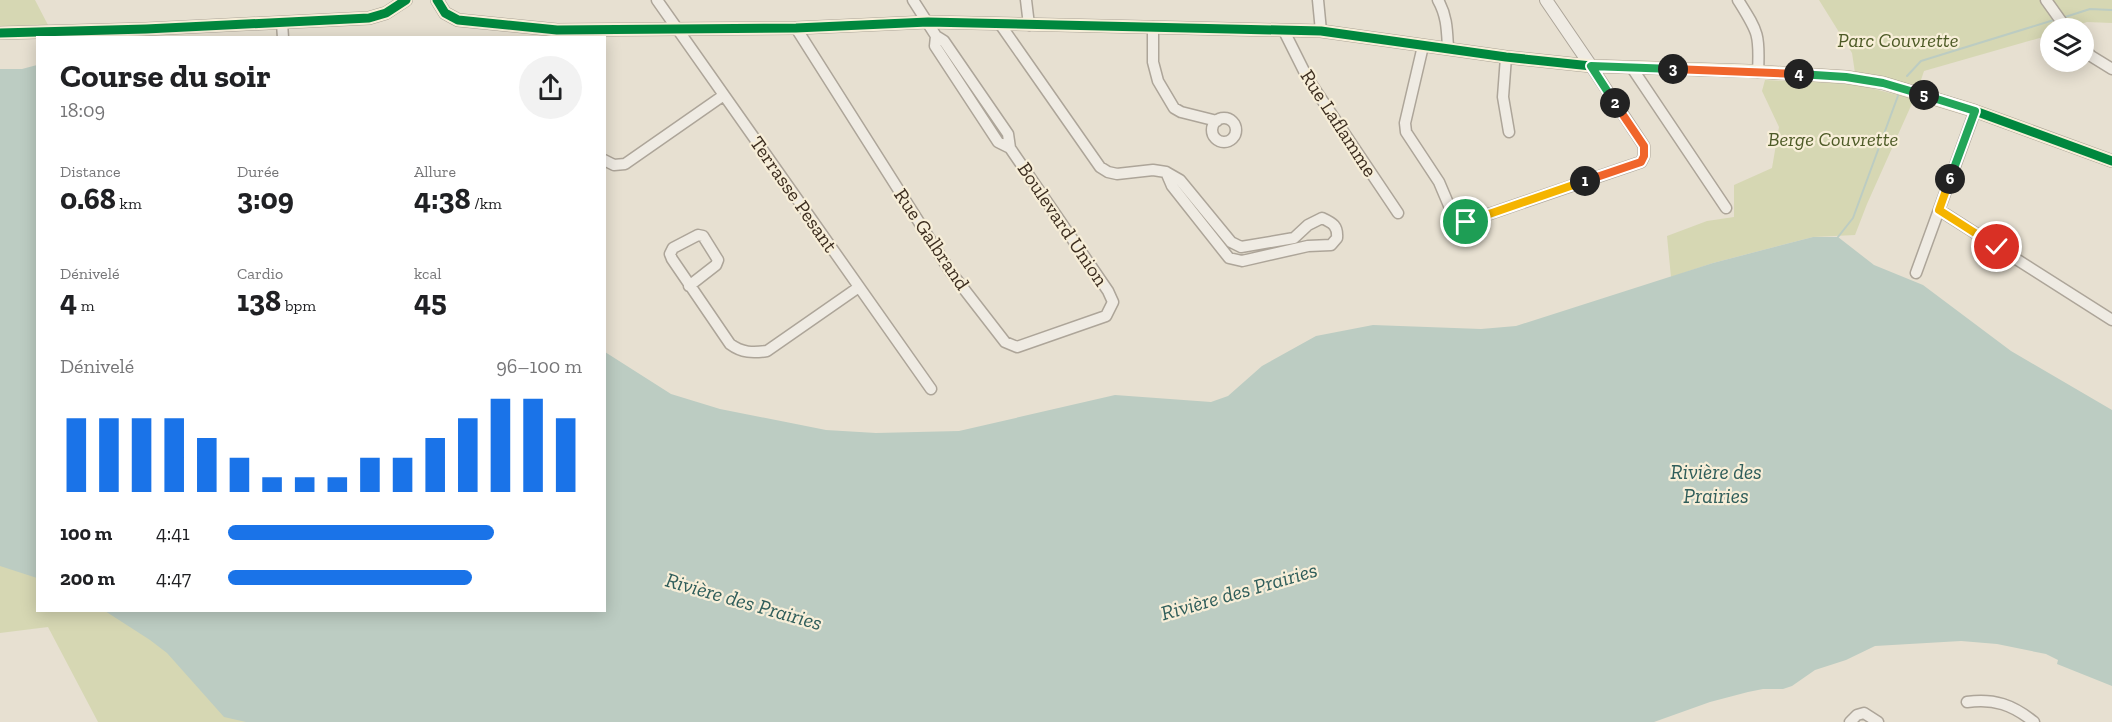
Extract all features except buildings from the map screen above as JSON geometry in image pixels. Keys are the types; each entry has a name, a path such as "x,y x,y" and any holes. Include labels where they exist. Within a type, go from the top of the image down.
{"street":[{"path":"0,33 369,18 386,13 406,0"},
{"path":"437,0 445,13 458,20 557,34 928,22 1321,31 1506,57 1591,66 1846,77 1883,83 1975,111 2112,160"},
{"name":"Terrasse Pesant","path":"657,0 931,389"},
{"name":"Boulevard Union","path":"913,0 936,36 944,41 1008,134 1010,148 1108,291 1113,302"},
{"path":"1026,0 1029,25"},
{"path":"1318,0 1321,31"},
{"path":"1438,0 1447,22 1448,48"},
{"path":"1424,46 1405,123 1406,132 1439,182 1454,215 1459,220 1466,222 1641,162 1644,156 1644,146 1546,0"},
{"path":"1738,0 1757,31 1760,44 1758,72"},
{"path":"2046,0 2059,18"},
{"path":"282,23 283,36"},
{"path":"1000,24 1100,167 1117,174 1167,172 1180,180 1231,242 1241,247 1294,238 1308,225 1322,218 1333,223 1338,231 1337,238 1331,245 1308,246 1237,261 1229,258 1172,186 1167,172"},
{"path":"1153,27 1153,62 1158,81 1174,108 1181,112 1217,121"},
{"name":"Rue Galbrand","path":"796,28 950,271 1005,342 1017,347 1106,316 1113,302"},
{"name":"Rue Laflamme","path":"1284,31 1308,79 1398,213"},
{"path":"1506,57 1503,97 1509,132"},
{"path":"2094,58 2112,69"},
{"path":"1632,68 1726,208"},
{"path":"606,161 614,165 625,164 724,95"},
{"path":"1916,273 1975,111"},
{"path":"1939,210 2112,320"},
{"path":"689,286 716,266 718,260 704,236 698,235 673,248 670,254 689,286 730,344 737,349 753,353 767,351 859,287"},
{"path":"1237,261 1241,247"},
{"path":"1967,702 1998,701 2034,722"},
{"path":"1850,722 1857,715 1864,713 1878,722"}],"green space":[{"path":"0,0 35,0 48,25 0,27"},
{"name":"Parc Couvrette","path":"1819,0 2112,0 2112,23 2094,22 2094,18 2040,18 2040,38 1924,71 1919,86 1855,73 1852,53"},
{"name":"Berge Couvrette","path":"1765,80 1854,84 1914,99 1855,235 1813,237 1713,263 1671,277 1667,236 1707,221 1734,217 1734,185 1772,168 1779,127 1762,91"},
{"path":"0,506 36,523 36,612 222,612 434,722 98,722 48,627 0,633"}],"water":[{"path":"36,66 36,578 0,566 0,69 22,69"},
{"name":"Rivière des Prairies","path":"1813,237 1838,237 1874,265 1923,285 2011,351 2112,410 2112,686 2057,664 2058,660 2046,654 1997,644 1961,641 1875,646 1846,660 1815,670 1792,686 1748,692 1710,702 1654,722 246,722 224,717 167,653 107,612 606,612 606,353 671,394 720,409 826,430 876,433 959,431 1115,395 1211,402 1228,396 1262,366 1316,336 1373,325 1481,329 1516,326 1713,263"}],"waterway":[{"path":"2062,18 2090,9 2112,10"},
{"path":"1907,76 1921,61 2040,24"},
{"path":"1838,237 1853,218 1899,93"}],"cycle path":[{"path":"0,33 146,29 369,18 386,13 406,0"},
{"path":"437,0 445,13 458,20 557,30 796,28 928,22 1321,31 1506,57 1591,66 1749,71 1846,77 1883,83 1975,111 2112,161"}],"route":[{"path":"1466,222 1641,162 1644,156 1644,146 1591,66 1749,71 1846,77 1883,83 1975,111 1939,210 1997,247"}]}
